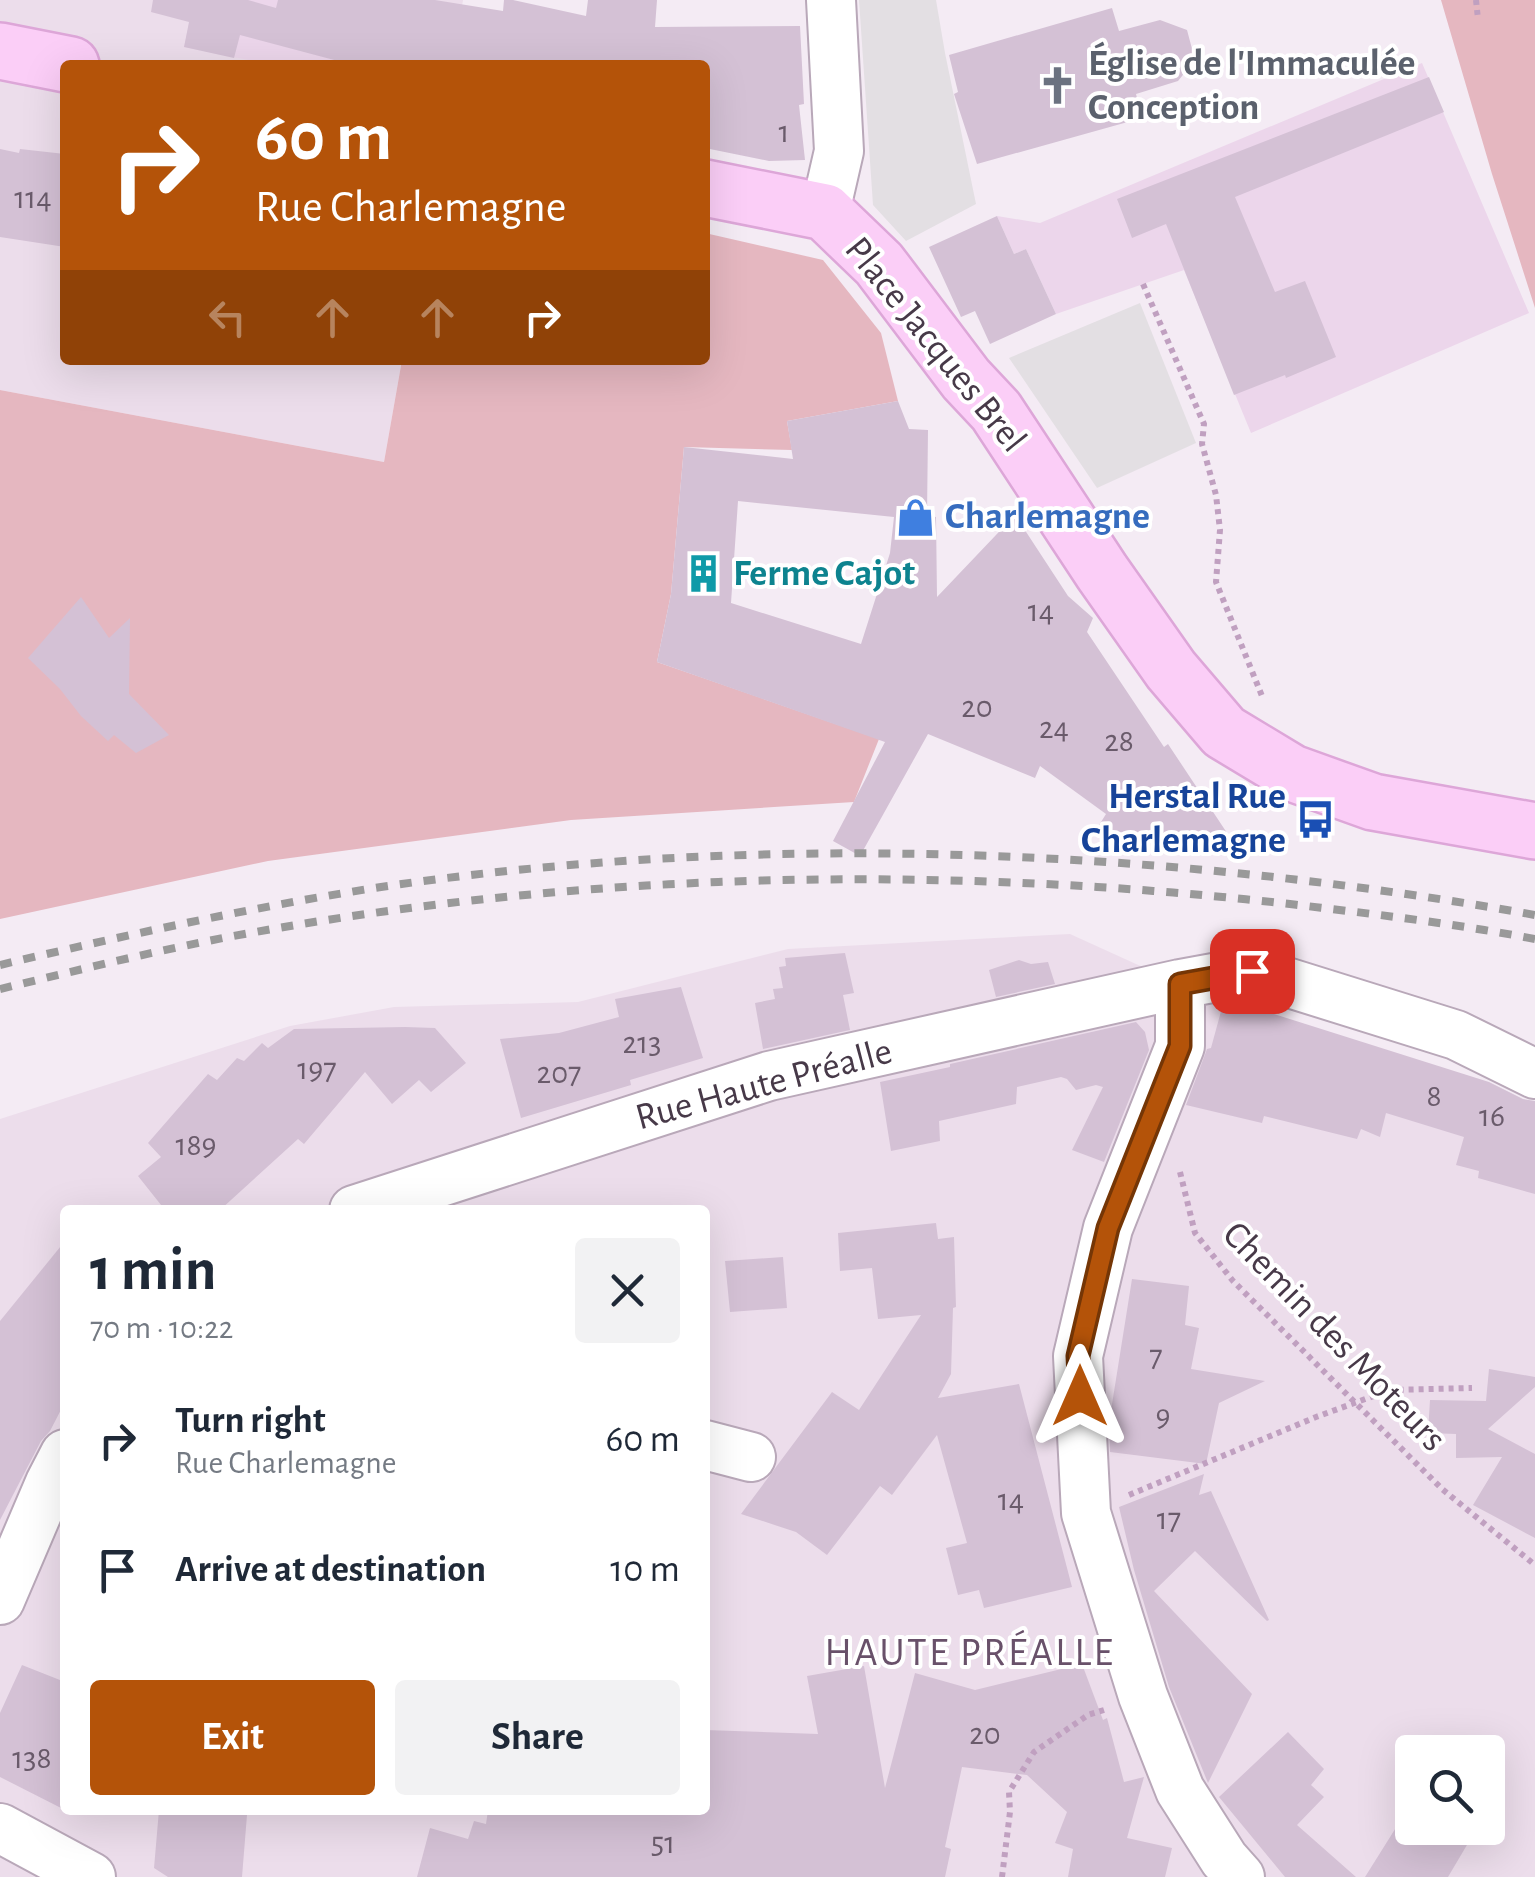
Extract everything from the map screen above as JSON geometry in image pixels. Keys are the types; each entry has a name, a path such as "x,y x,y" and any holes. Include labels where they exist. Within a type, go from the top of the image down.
{"street":[{"path":"710,189 825,212 839,151 831,0"},
{"path":"0,51 60,63"},
{"name":"Place Jacques Brel","path":"825,212 880,264 966,379 996,411 1159,654 1224,732 1292,773 1373,802 1535,832"},
{"name":"Rue Haute Préalle","path":"369,1205 768,1076 1252,971 1456,1035 1535,1074"},
{"path":"1180,984 1180,1046 1108,1228 1078,1356 1086,1513 1142,1696 1180,1790 1240,1877"},
{"path":"710,1447 750,1457"},
{"path":"0,1600 60,1472"},
{"path":"0,1828 91,1877"}],"path":[{"path":"1476,0 1478,20"},
{"path":"1143,284 1204,424 1202,444 1216,494 1220,530 1216,582 1269,715 1279,765"},
{"name":"Chemin des Moteurs","path":"1157,1108 1172,1128 1196,1233 1233,1280 1442,1488 1535,1564"},
{"path":"1086,1513 1390,1390 1472,1388"},
{"path":"1002,1877 1009,1792 1034,1752 1088,1715 1142,1696"}],"shaded area":[{"path":"0,0 463,0 453,60 60,60 60,365 401,365 384,462 0,390"},
{"path":"195,0 374,0 359,60 248,60 184,47"},
{"path":"859,0 936,0 976,204 906,241 873,205"},
{"path":"1441,0 1535,0 1535,308 1492,174"},
{"path":"1422,63 1529,313 1251,433 1184,270 1056,314 1026,249 1014,254 997,216 1040,223"},
{"path":"710,234 823,260 881,333 898,401 787,421 792,450 684,447 671,594 657,662 879,739 854,802 571,820 268,861 0,919 0,390 384,462 401,365 710,365"},
{"path":"1140,303 1196,443 1097,488 1009,358"},
{"path":"1070,934 1180,984 1535,1105 1535,1877 0,1877 0,1119 290,1026 394,1007 578,1002 788,949"}],"building":[{"path":"153,0 248,0 276,8 278,0 435,0 503,11 504,0 513,0 586,16 588,0 657,0 655,27 800,26 804,104 799,105 805,160 769,161 710,149 710,60 334,60 240,35 234,58 184,47 189,22 151,12"},
{"name":"Église de l'Immaculée Conception","path":"1112,8 1119,31 1160,20 1187,30 1195,60 1178,81 1136,94 1142,118 977,164 954,94 958,92 949,55"},
{"path":"1429,77 1444,112 1235,197 1275,292 1305,281 1336,357 1234,395 1166,224 1132,238 1117,199"},
{"path":"0,149 60,153 60,246 0,237"},
{"path":"997,216 1014,254 1026,249 1056,314 990,344 975,311 961,317 929,247"},
{"path":"898,401 909,429 928,430 927,516 936,517 937,597 1015,515 1068,596 1093,618 1087,632 1233,842 1096,830 1106,814 1040,766 1035,778 928,734 860,856 833,841 885,742 657,662 671,594 684,447 793,459 787,421","holes":["738,501 894,517 890,553 861,644 731,603"]},
{"path":"81,597 109,638 130,618 129,694 169,735 136,753 114,735 108,741 28,658"},
{"path":"845,953 854,993 843,995 850,1030 763,1049 755,1003 775,999 773,989 783,988 779,967 786,966 785,958"},
{"path":"1019,960 1031,964 1048,962 1055,984 996,997 989,970"},
{"path":"681,987 703,1058 630,1080 631,1085 521,1118 500,1039 559,1033 619,1017 615,999"},
{"path":"1236,1002 1489,1082 1535,1101 1535,1194 1478,1178 1479,1171 1456,1165 1464,1137 1386,1113 1380,1137 1361,1129 1357,1139 1264,1116 1262,1123 1186,1105 1207,1049 1211,1048 1223,1004"},
{"path":"1136,1022 1145,1032 1149,1050 1104,1162 1072,1150 1103,1087 1076,1090 1061,1077 1017,1087 1016,1104 939,1121 940,1141 891,1151 880,1082"},
{"path":"435,1028 466,1063 431,1092 419,1080 392,1104 365,1072 304,1144 298,1139 225,1205 161,1205 138,1176 161,1157 148,1143 208,1074 217,1080 237,1058 244,1061 262,1043 268,1048 294,1029"},
{"path":"936,1223 938,1239 954,1237 956,1307 951,1374 938,1398 1019,1384 1072,1587 984,1608 979,1590 958,1595 946,1548 967,1543 937,1435 892,1495 880,1486 827,1555 796,1532 741,1514 832,1392 859,1410 921,1315 878,1319 872,1268 840,1271 838,1233"},
{"path":"60,1247 60,1412 0,1520 0,1321"},
{"path":"783,1257 787,1308 730,1312 725,1261"},
{"path":"1132,1279 1189,1286 1185,1325 1199,1328 1191,1369 1265,1381 1219,1403 1206,1464 1110,1452 1109,1423"},
{"path":"1489,1369 1535,1377 1535,1387 1488,1429 1535,1454 1535,1538 1473,1505 1502,1457 1456,1458 1456,1434 1428,1433 1430,1400 1486,1401"},
{"path":"1204,1474 1199,1495 1211,1491 1269,1620 1195,1551 1154,1591 1252,1694 1208,1783 1169,1687 1119,1507"},
{"path":"1082,1664 1103,1720 1107,1718 1124,1782 1144,1777 1127,1838 1172,1848 1165,1877 1068,1877 1073,1849 1055,1843 1067,1812 1027,1775 962,1767 945,1847 951,1849 945,1877 417,1877 430,1828 468,1839 474,1821 486,1824 487,1815 710,1815 710,1730 818,1734 807,1676 864,1666 885,1788 915,1673 975,1690"},
{"path":"22,1665 60,1680 60,1807 0,1777 0,1713"},
{"path":"1288,1732 1324,1769 1311,1785 1324,1797 1297,1825 1356,1877 1285,1877 1219,1797"},
{"path":"159,1815 247,1815 242,1877 168,1877 154,1868"},
{"path":"1395,1829 1395,1845 1467,1845 1448,1877 1365,1877"}],"railway":[{"path":"0,965 190,922 381,887 523,869 667,858 959,855 1105,862 1250,874 1535,915"},
{"path":"0,989 219,939 378,912 635,886 764,880 894,879 1152,891 1377,915 1535,939"}],"place":[{"name":"Église de l'Immaculée Conception","path":"1058,86"},
{"name":"Charlemagne","path":"915,517"},
{"name":"Ferme Cajot","path":"703,574"},
{"name":"Herstal Rue Charlemagne","path":"1316,819"}],"district":[{"name":"HAUTE PRÉALLE","path":"970,1653"}],"route":[{"path":"1080,1396 1078,1356 1108,1228 1180,1046 1180,984 1252,971"}]}
